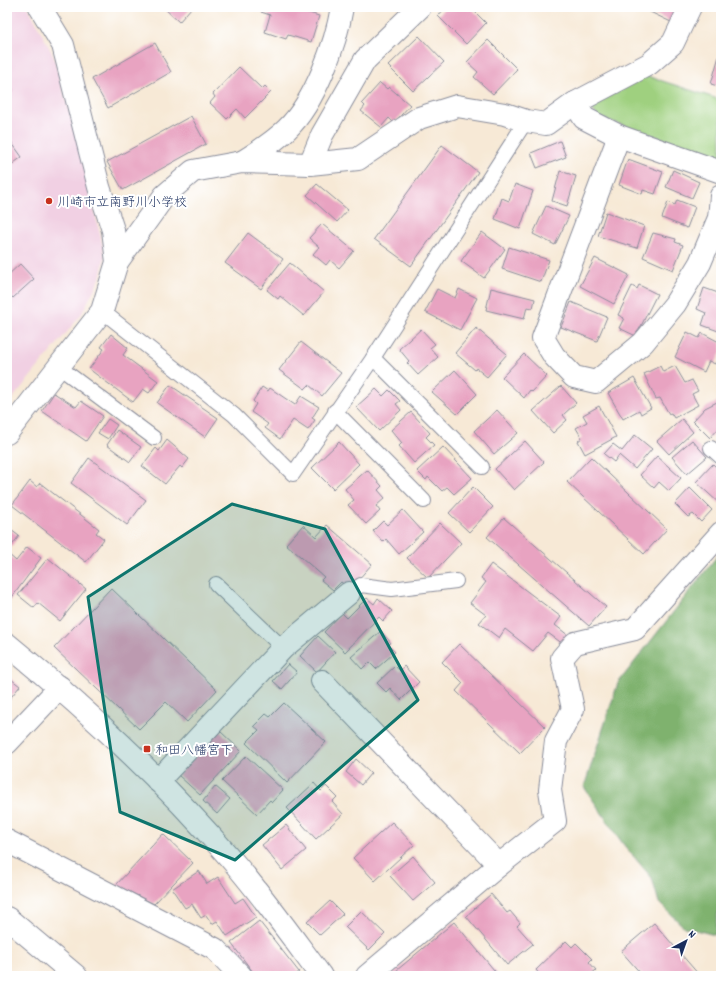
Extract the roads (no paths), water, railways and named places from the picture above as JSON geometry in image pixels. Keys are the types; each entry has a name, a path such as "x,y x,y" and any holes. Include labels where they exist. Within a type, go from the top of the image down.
{"street":[{"path":"40,7 63,45 99,187 113,230 117,262"},
{"path":"242,162 269,144 288,128 313,94 338,30 342,7"},
{"path":"310,164 322,135 365,60 420,7"},
{"path":"7,433 102,311 117,262 165,195 193,171 242,162 310,164 358,159 419,118 457,106 505,114 526,121 546,124 575,103 649,64 674,43 690,7"},
{"path":"575,103 584,118 620,136 721,172"},
{"path":"620,136 543,338 554,356 574,377 596,382 643,343 675,304 700,263 719,218 721,196"},
{"path":"367,976 499,865 555,821 550,790 556,741 573,709 562,658 575,643 635,629 721,533"},
{"path":"158,781 283,648 349,593"},
{"path":"7,644 60,687 158,781 230,858 322,976"},
{"path":"322,682 499,865"},
{"path":"7,743 60,687"},
{"path":"7,841 215,949 241,976"},
{"path":"7,918 76,976"}],"lane":[{"path":"102,311 234,415 293,474 373,358 526,121"},
{"path":"373,358 482,467"},
{"path":"59,367 154,438"},
{"path":"335,411 424,501"},
{"path":"349,593 361,584 392,589 456,581"},
{"path":"216,584 283,648"}],"place":[{"name":"川崎市立南野川小学校","path":"49,201"},
{"name":"和田八幡宮下","path":"147,749"}]}
